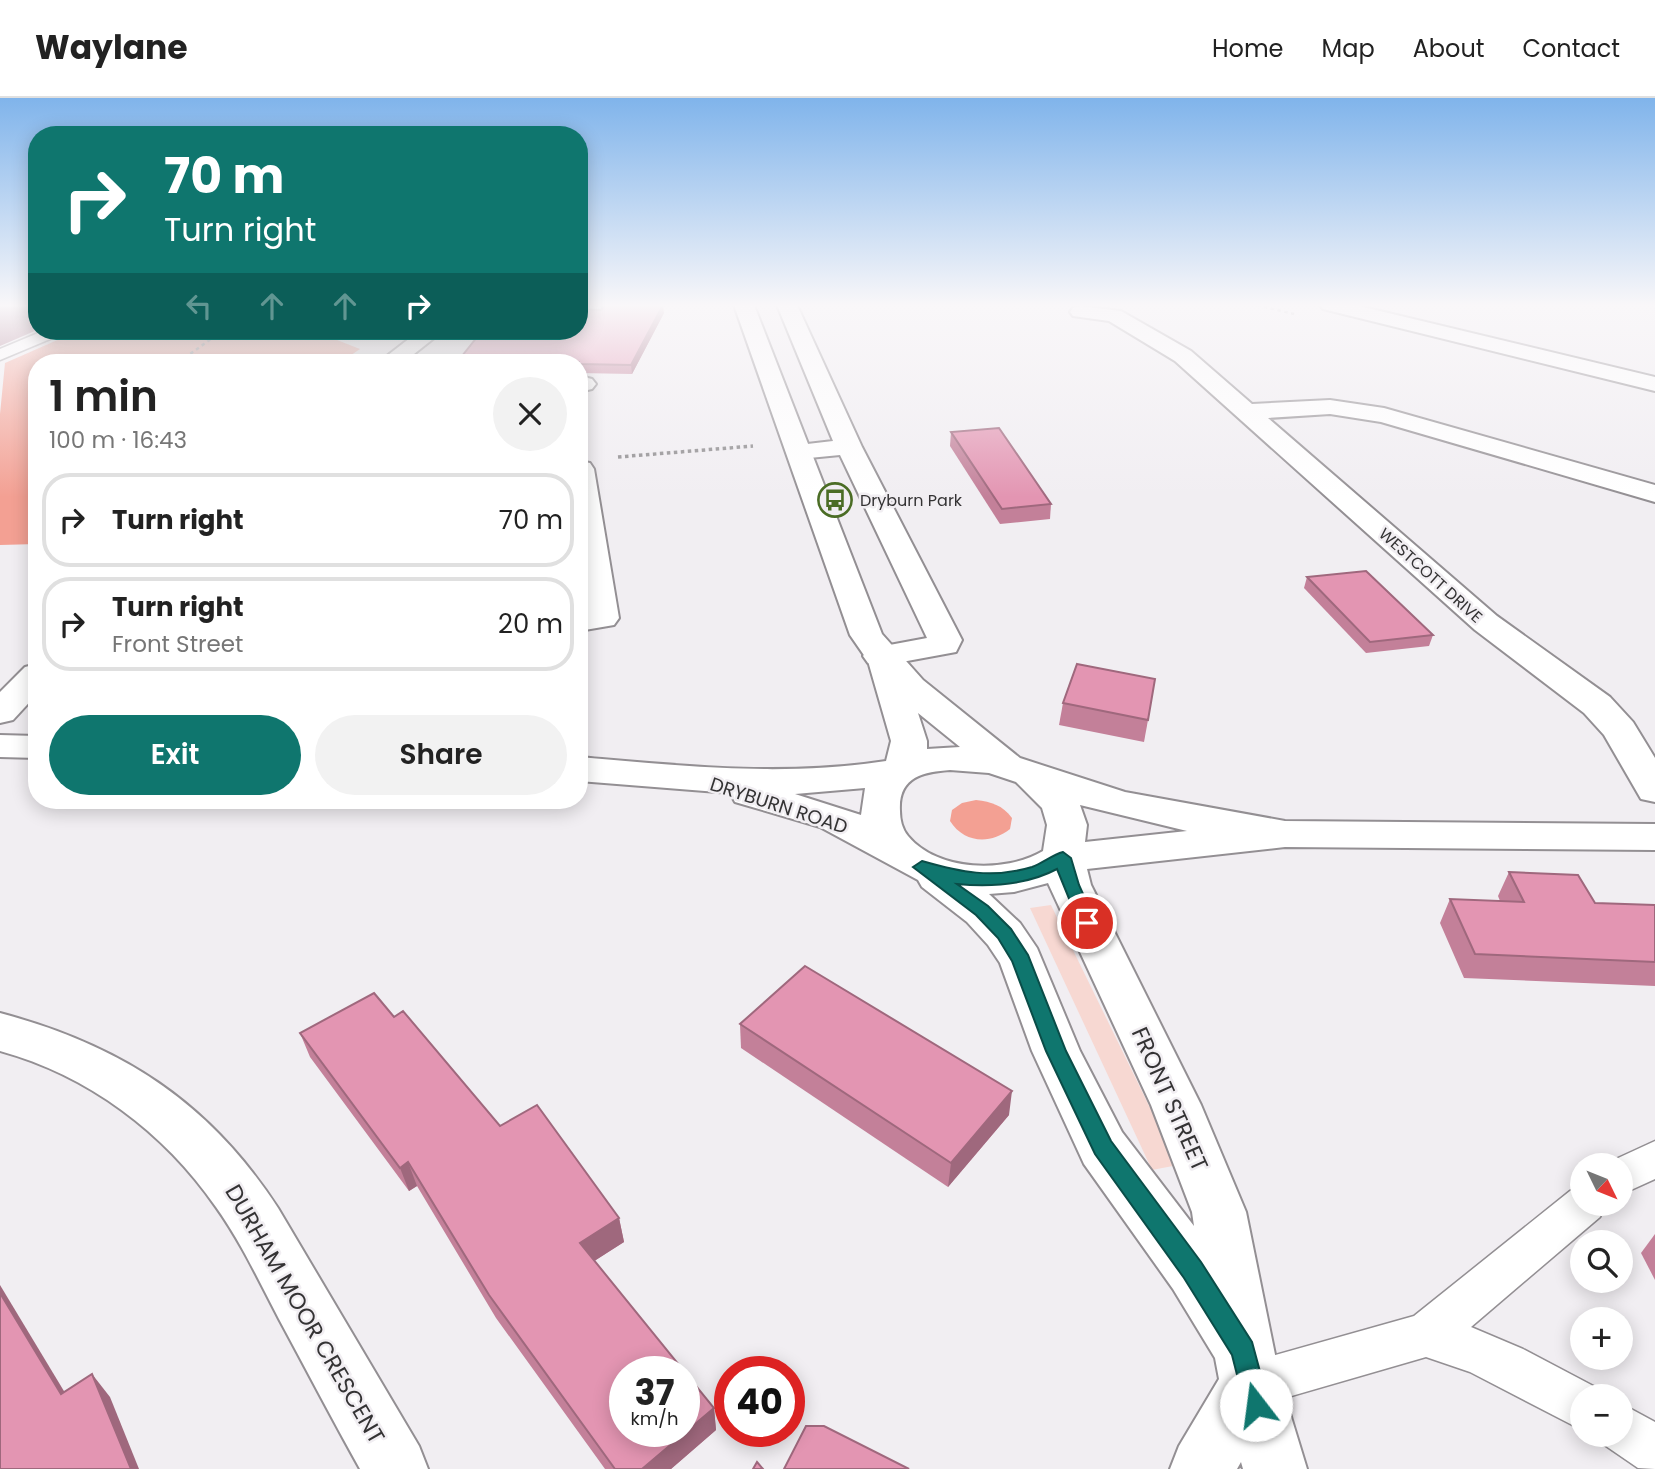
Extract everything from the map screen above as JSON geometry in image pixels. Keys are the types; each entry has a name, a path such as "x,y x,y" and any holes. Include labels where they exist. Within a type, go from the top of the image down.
{"main road":[{"path":"768,369 866,635 882,659 973,740 1019,770 1060,803 1067,825 1063,858"},
{"path":"815,369 849,447 945,640 944,645 935,649 882,659"},
{"name":"WESTCOTT DRIVE","path":"1198,369 1486,623 1597,705 1620,730 1655,790"},
{"path":"1593,369 1655,384"},
{"path":"1248,412 1330,407 1384,415 1655,494"},
{"path":"797,447 849,447"},
{"path":"588,544 594,463"},
{"path":"588,562 603,618 588,620"},
{"path":"882,659 909,741 908,754 881,793 880,816 885,834 910,859 952,877 985,881 1037,872 1063,858 1285,834 1655,837"},
{"path":"0,712 28,683"},
{"path":"1620,730 1655,725"},
{"path":"0,746 28,747"},
{"path":"898,769 919,762 955,758 986,760 1141,809 1285,834"},
{"name":"DRYBURN ROAD","path":"588,770 697,779 811,781 898,769"},
{"name":"DRYBURN ROAD","path":"697,779 834,818 910,859"},
{"name":"FRONT STREET","path":"1063,858 1070,885 1176,1105 1219,1212 1247,1367 1275,1469"},
{"name":"FRONT STREET","path":"910,859 982,911 1004,934 1021,960 1056,1051 1103,1148 1193,1270 1247,1367"},
{"name":"DURHAM MOOR CRESCENT","path":"0,1031 25,1037 85,1061 137,1090 185,1132 225,1176 261,1230 396,1469"},
{"path":"1202,1469 1247,1367"}],"lane":[{"path":"1633,1170 1655,1159"},
{"path":"1426,1335 1570,1216"},
{"path":"1247,1367 1426,1335 1458,1343 1524,1373 1570,1399"},
{"path":"1633,1436 1655,1451"}],"path":[{"path":"594,463 797,447"}],"shaded area":[{"path":"4,369 28,369 28,544 0,545 0,414"},
{"path":"976,800 992,803 1004,810 1012,818 1010,829 994,838 986,839 962,834 950,821 952,810 962,803"},
{"path":"1051,905 1178,1165 1152,1170 1030,908"}],"building":[{"path":"999,428 1051,504 1002,509 951,432"},
{"path":"1366,571 1433,635 1370,642 1307,577"},
{"path":"1077,664 1155,679 1148,720 1063,703"},
{"path":"1509,872 1578,875 1595,903 1655,905 1655,962 1475,954 1450,899 1524,902"},
{"path":"805,966 1012,1091 951,1163 740,1024"},
{"path":"374,993 394,1017 403,1011 500,1126 537,1105 619,1218 580,1243 672,1356 609,1356 609,1447 668,1447 642,1469 615,1469 489,1295 408,1162 400,1168 300,1033"},
{"path":"0,1293 61,1394 92,1374 131,1469 0,1469"},
{"path":"700,1391 714,1408 700,1420"},
{"path":"824,1426 909,1469 784,1469 795,1447 805,1447 805,1428"},
{"path":"757,1462 763,1469 753,1469"}],"place":[{"name":"Dryburn Park","path":"835,500"}],"route":[{"path":"1087,923 1070,885 1063,858 1037,872 985,881 952,877 922,867 982,911 1004,934 1021,960 1056,1051 1103,1148 1193,1270 1243,1351 1256,1405"}]}
